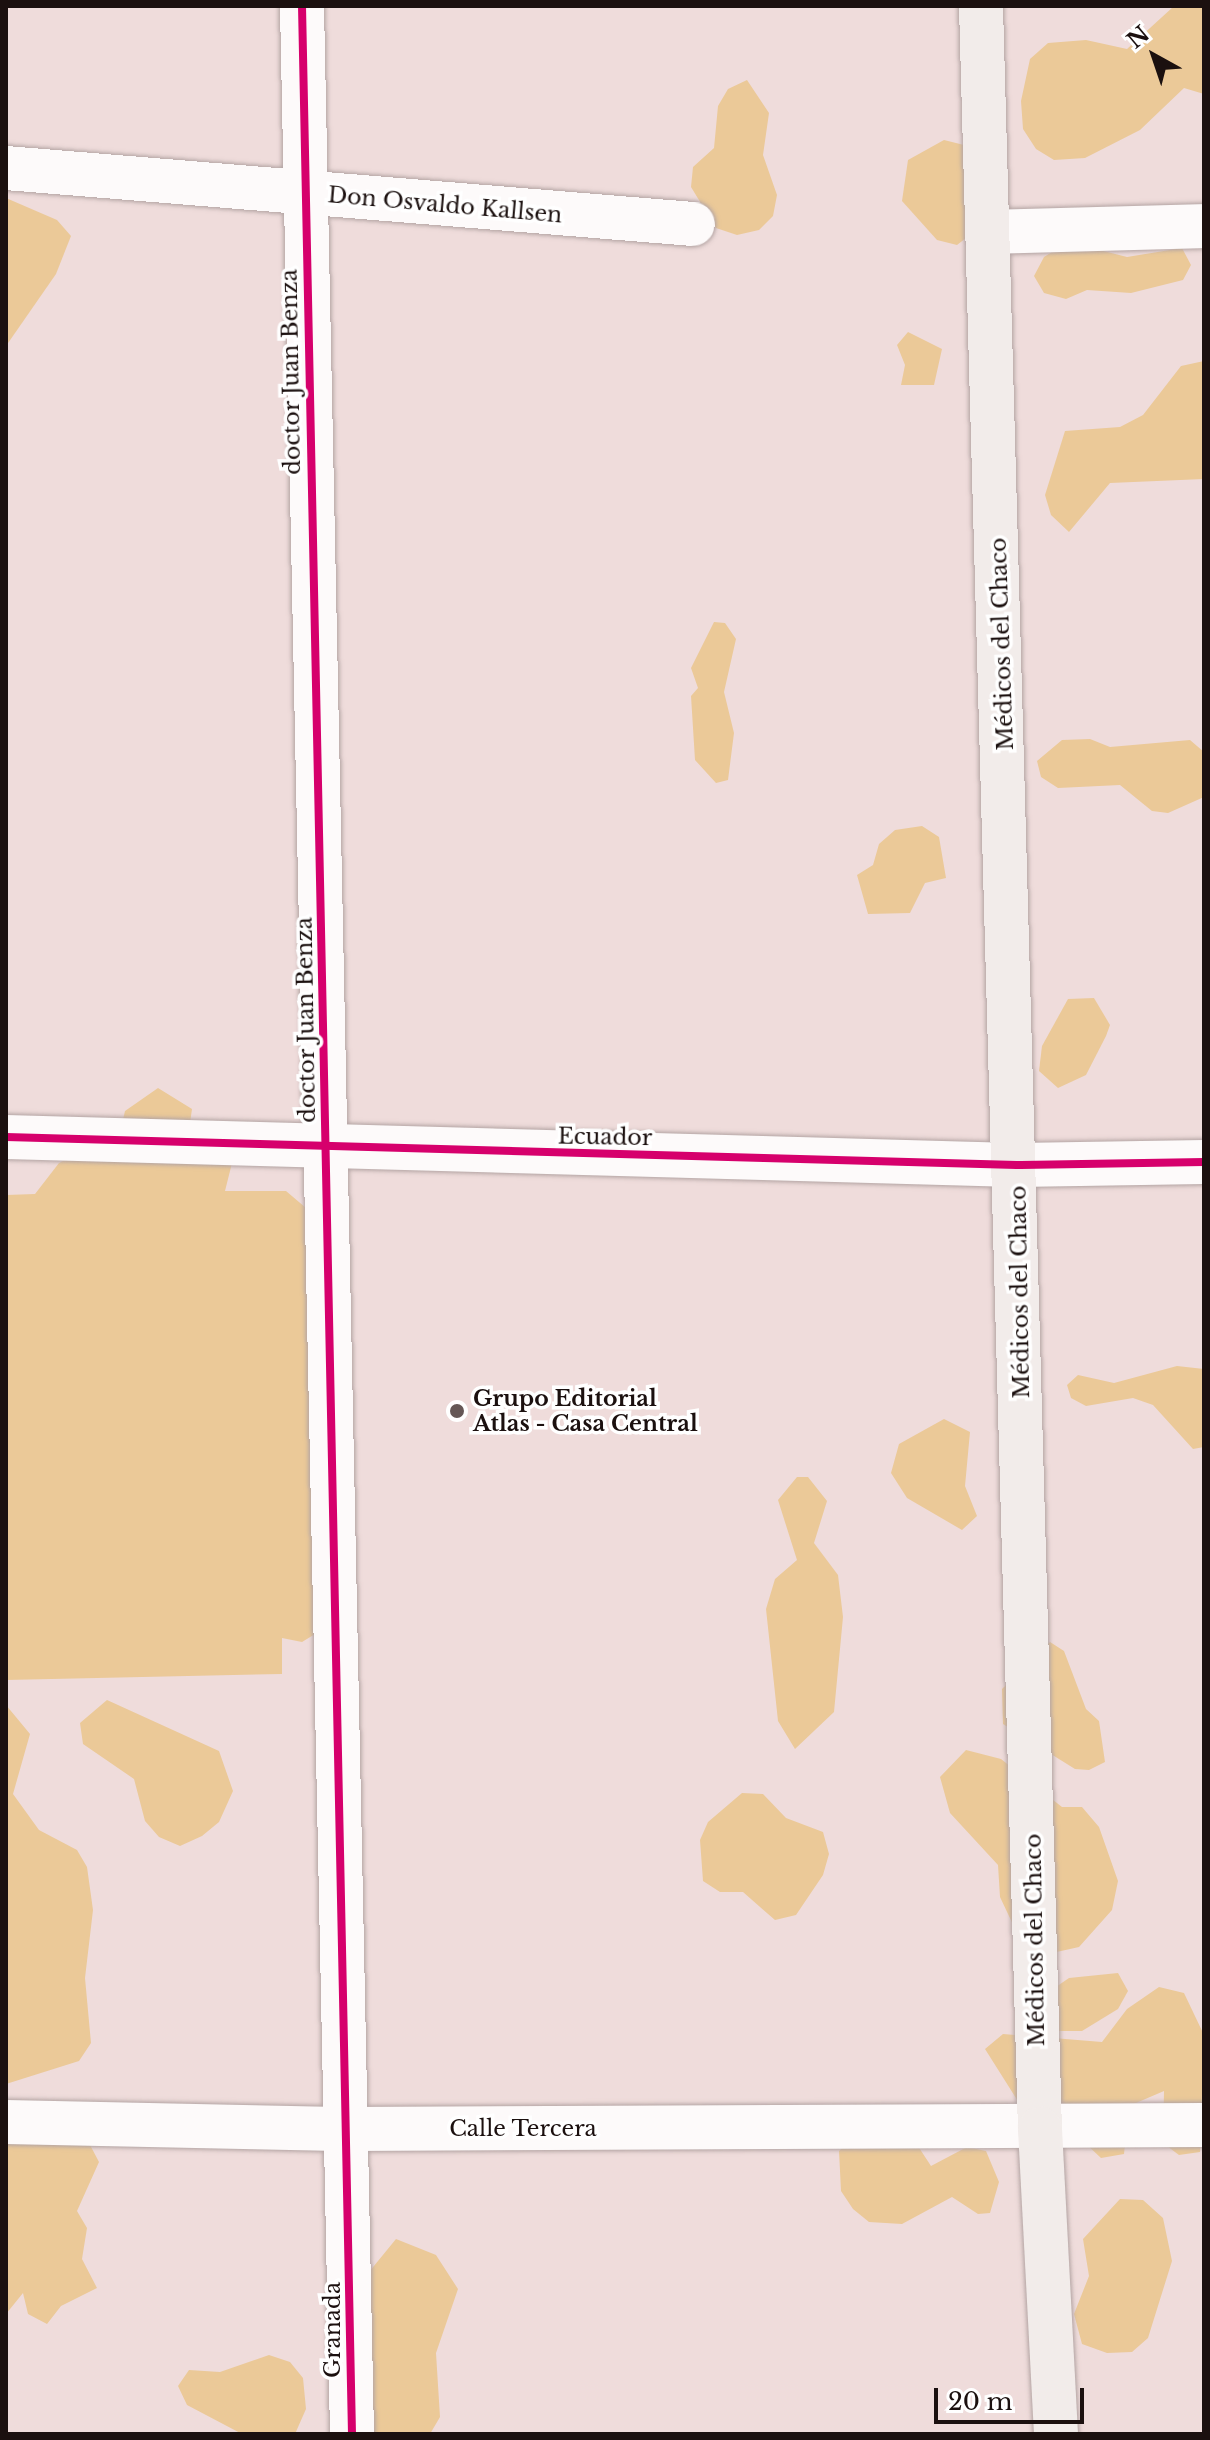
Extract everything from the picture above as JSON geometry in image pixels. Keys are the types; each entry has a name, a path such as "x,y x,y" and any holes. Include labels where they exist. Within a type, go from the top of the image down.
{"main road":[{"name":"Médicos del Chaco","path":"981,6 991,232 1017,1165 1040,2129 1056,2434"}],"street":[{"name":"doctor Juan Benza","path":"302,6 350,2129"},
{"name":"Don Osvaldo Kallsen","path":"6,168 693,224"},
{"path":"991,232 1204,226"},
{"name":"Ecuador","path":"6,1137 1017,1165 1204,1162"},
{"name":"Calle Tercera","path":"6,2122 350,2129 1040,2129 1204,2125"},
{"name":"Granada","path":"350,2129 352,2434"}],"shaded area":[{"path":"1173,7 1204,8 1204,94 1184,88 1140,130 1085,158 1054,160 1036,149 1023,129 1021,101 1030,59 1048,43 1086,40 1127,49"},
{"path":"747,80 769,113 763,155 777,195 773,216 759,230 737,235 716,228 691,187 693,167 714,148 718,106 728,89"},
{"path":"944,140 964,145 966,238 957,245 937,240 902,201 908,160"},
{"path":"6,198 57,220 71,236 56,274 6,346"},
{"path":"1068,242 1127,257 1182,248 1191,265 1183,280 1131,293 1087,290 1066,299 1044,293 1034,276 1044,257"},
{"path":"908,332 942,349 934,385 901,385 905,365 897,345"},
{"path":"1204,361 1204,479 1110,483 1069,532 1051,515 1045,495 1065,431 1120,427 1143,415 1181,366"},
{"path":"714,622 725,623 736,639 724,692 734,733 728,780 716,783 695,760 691,696 698,688 691,668"},
{"path":"1090,739 1110,747 1190,740 1204,752 1204,797 1168,813 1152,811 1120,785 1058,788 1041,777 1037,761 1062,740"},
{"path":"922,826 939,837 946,878 925,883 910,913 868,914 857,875 873,865 879,844 895,830"},
{"path":"1094,998 1110,1025 1106,1036 1086,1075 1058,1088 1039,1071 1042,1046 1068,999"},
{"path":"158,1088 192,1109 189,1130 232,1163 225,1191 286,1191 319,1219 320,1631 302,1642 282,1638 282,1674 6,1680 6,1195 35,1194 59,1163 120,1132 125,1111"},
{"path":"1177,1366 1204,1369 1204,1447 1193,1449 1153,1405 1133,1398 1086,1406 1071,1398 1067,1385 1078,1375 1114,1383"},
{"path":"944,1419 970,1432 965,1486 977,1516 962,1530 907,1498 891,1473 899,1444"},
{"path":"797,1477 808,1477 827,1501 814,1543 838,1575 843,1617 834,1712 795,1749 778,1721 766,1609 775,1579 797,1560 778,1500"},
{"path":"1050,1642 1064,1651 1086,1709 1099,1721 1105,1762 1089,1770 1075,1769 1003,1724 1002,1689"},
{"path":"107,1700 219,1751 233,1791 219,1822 202,1836 180,1846 159,1837 145,1821 134,1779 83,1744 80,1723"},
{"path":"6,1705 30,1734 13,1794 39,1830 77,1850 87,1867 93,1910 85,1978 91,2043 79,2061 6,2084"},
{"path":"966,1750 1001,1759 1062,1807 1082,1807 1099,1827 1118,1881 1112,1910 1079,1947 1052,1953 1017,1933 1000,1897 998,1865 950,1813 940,1777"},
{"path":"742,1793 763,1794 786,1818 823,1832 829,1854 823,1875 796,1915 775,1920 743,1892 720,1892 703,1881 700,1840 708,1822"},
{"path":"1118,1973 1128,1991 1118,2009 1082,2031 1057,2031 1053,1989 1069,1978"},
{"path":"1159,1987 1184,1993 1204,2035 1200,2152 1179,2155 1163,2143 1164,2091 1129,2106 1124,2154 1101,2158 1068,2127 1021,2106 985,2049 1003,2034 1102,2042 1127,2009"},
{"path":"914,2140 931,2166 967,2147 986,2151 999,2182 990,2213 978,2214 952,2197 902,2224 869,2222 853,2209 841,2191 839,2151 848,2143"},
{"path":"89,2143 99,2162 77,2211 87,2228 82,2259 97,2288 61,2306 47,2324 28,2314 23,2293 6,2314 6,2144"},
{"path":"1120,2199 1143,2200 1163,2218 1172,2261 1148,2338 1132,2352 1107,2353 1082,2344 1074,2314 1089,2276 1083,2239"},
{"path":"396,2239 436,2255 458,2289 436,2353 440,2417 430,2434 361,2434 369,2272"},
{"path":"269,2355 290,2362 303,2378 306,2409 295,2434 242,2434 187,2405 178,2386 189,2370 220,2372"}],"cycle path":[{"path":"302,6 352,2434"},
{"path":"6,1137 1017,1165 1204,1162"}],"place":[{"name":"Grupo Editorial Atlas - Casa Central","path":"457,1411"}]}
